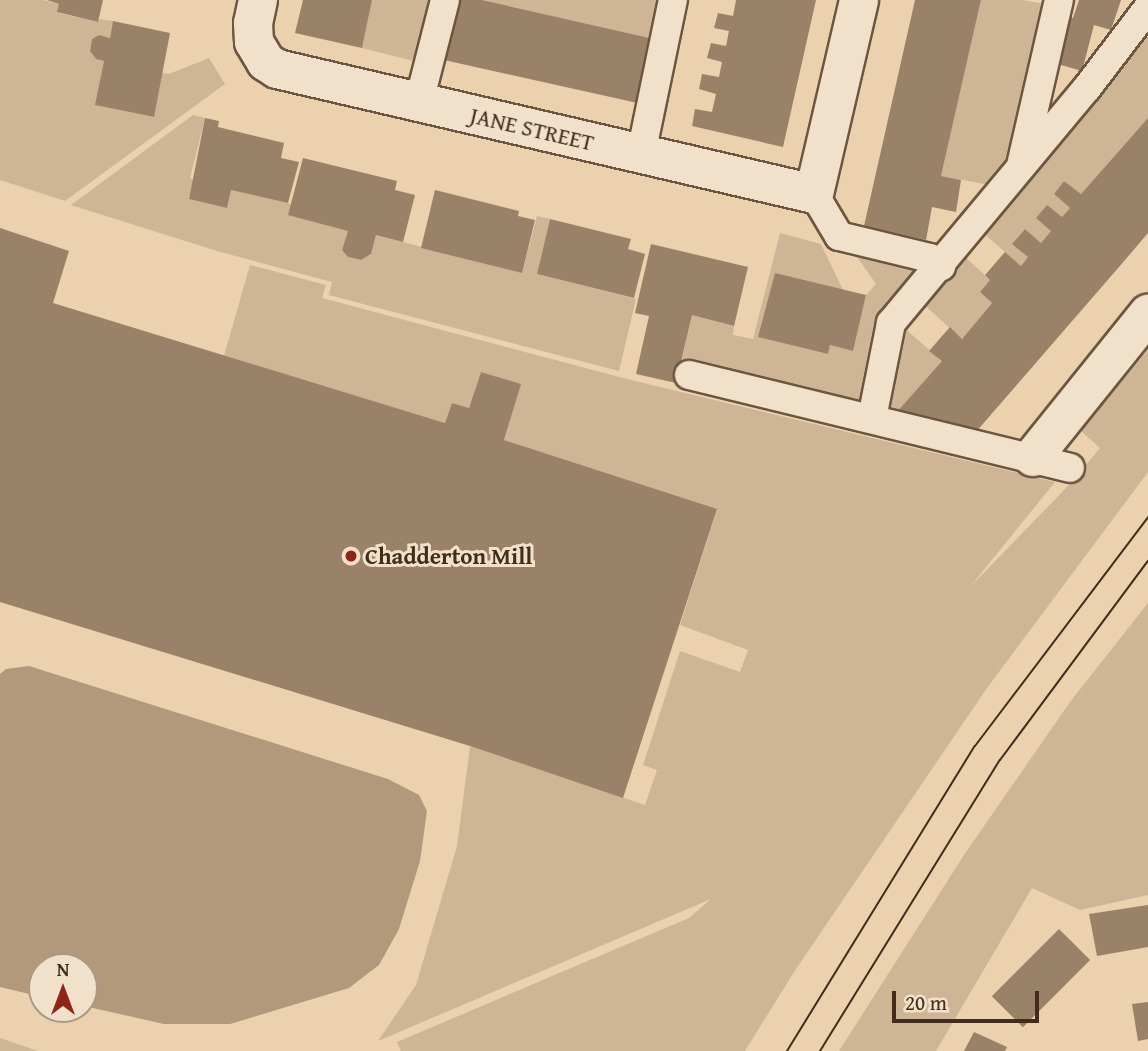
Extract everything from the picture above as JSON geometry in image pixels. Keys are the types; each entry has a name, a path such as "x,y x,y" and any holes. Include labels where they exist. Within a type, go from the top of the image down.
{"street":[{"name":"JANE STREET","path":"258,0 252,33 257,51 266,62 277,69 814,194"},
{"path":"814,194 859,0"},
{"path":"1032,457 1148,314"}],"lane":[{"path":"419,102 445,0"},
{"path":"641,154 673,0"},
{"path":"1021,166 1059,0"},
{"path":"872,418 891,323 1087,88 1148,8"},
{"path":"814,194 839,236 930,258 941,266"},
{"path":"689,375 1070,468"}],"shaded area":[{"path":"0,0 43,0 59,4 58,13 98,22 99,19 113,21 110,38 99,35 92,39 90,51 96,59 104,61 96,105 153,117 162,73 169,74 209,58 225,84 65,201 0,180"},
{"path":"372,0 431,0 418,62 362,48"},
{"path":"482,0 663,0 654,39"},
{"path":"981,0 1023,0 1044,4 1011,157 990,185 941,176"},
{"path":"1148,36 1148,118 1081,194 1064,181 1054,194 1070,208 1041,243 1025,229 1013,243 1028,257 1021,266 981,231"},
{"path":"193,115 205,118 190,178 194,180 189,199 227,208 231,190 288,203 348,231 342,250 348,257 361,260 371,254 376,235 522,273 537,216 550,219 537,274 636,299 619,371 329,295 332,282 217,251 71,205"},
{"path":"780,233 821,244 843,290 758,337 828,354 830,345 853,351 866,295 876,284 853,251 924,267 861,404 682,359 692,315 734,326 733,335 753,339"},
{"path":"962,254 990,280 980,292 992,303 962,339 921,302"},
{"path":"250,265 326,285 322,298 627,379 1055,482 970,587 1070,484 1100,448 1080,430 1148,350 1148,472 987,688 794,972 745,1051 401,1051 397,1042 689,918 711,899 378,1041 416,985 457,846 470,746 645,805 657,770 643,765 680,651 740,672 748,650 680,625 717,510 504,440 520,384 481,372 469,408 452,403 445,423 224,356"},
{"path":"901,325 942,361 895,414 884,406"},
{"path":"1148,603 1148,895 1080,910 1032,888 936,1051 839,1051 964,855 1070,702"},
{"path":"29,666 388,779 419,795 427,811 420,861 399,929 379,965 349,988 230,1024 164,1024 98,1009 98,953 28,953 28,994 0,987 0,674 6,669"},
{"path":"0,1038 38,1051 0,1051"}],"building":[{"path":"47,0 103,0 98,22 57,12 59,4"},
{"path":"303,0 372,0 362,48 295,33"},
{"path":"457,0 482,0 654,39 642,104 444,60"},
{"path":"736,0 816,0 783,147 692,126 695,109 712,112 716,94 699,89 702,74 719,77 722,62 707,58 711,43 726,46 729,31 714,28 718,13 733,16"},
{"path":"915,0 981,0 941,176 961,180 956,212 932,207 926,240 864,226"},
{"path":"1079,0 1121,0 1111,30 1094,25 1082,71 1054,63 1065,17 1073,18"},
{"path":"113,21 170,33 154,117 95,105 104,61 96,59 90,51 92,39 99,35 110,38"},
{"path":"205,118 219,121 218,127 284,143 281,158 299,162 288,203 231,190 227,208 189,199"},
{"path":"1148,118 1148,233 1119,267 975,433 895,414 942,361 929,351 950,327 962,339 992,303 980,292 990,280 985,275 1005,252 1021,266 1028,257 1012,244 1025,229 1041,243 1051,231 1036,218 1047,205 1062,217 1070,208 1054,194 1064,181 1081,194"},
{"path":"303,158 397,181 395,190 415,195 403,242 376,235 371,254 361,260 348,257 342,250 348,231 288,215"},
{"path":"435,190 519,211 518,216 535,220 522,273 421,248"},
{"path":"550,219 631,239 628,249 645,254 634,298 537,274"},
{"name":"Chadderton Mill","path":"0,228 69,251 53,303 445,423 452,403 469,408 481,372 521,384 504,440 717,509 623,798 470,746 0,602"},
{"path":"651,244 748,267 734,326 692,315 676,383 636,374 649,316 635,313"},
{"path":"775,273 866,295 853,351 830,345 828,354 758,337"},
{"path":"1148,905 1148,947 1097,956 1089,914"},
{"path":"1059,929 1090,960 1023,1027 992,996"},
{"path":"1148,1002 1148,1039 1138,1041 1132,1004"},
{"path":"974,1032 1007,1047 1005,1051 964,1051"}],"tram line":[{"path":"787,1051 975,746 1148,517"},
{"path":"820,1051 1000,760 1148,561"}],"place":[{"name":"Chadderton Mill","path":"351,556"}]}
